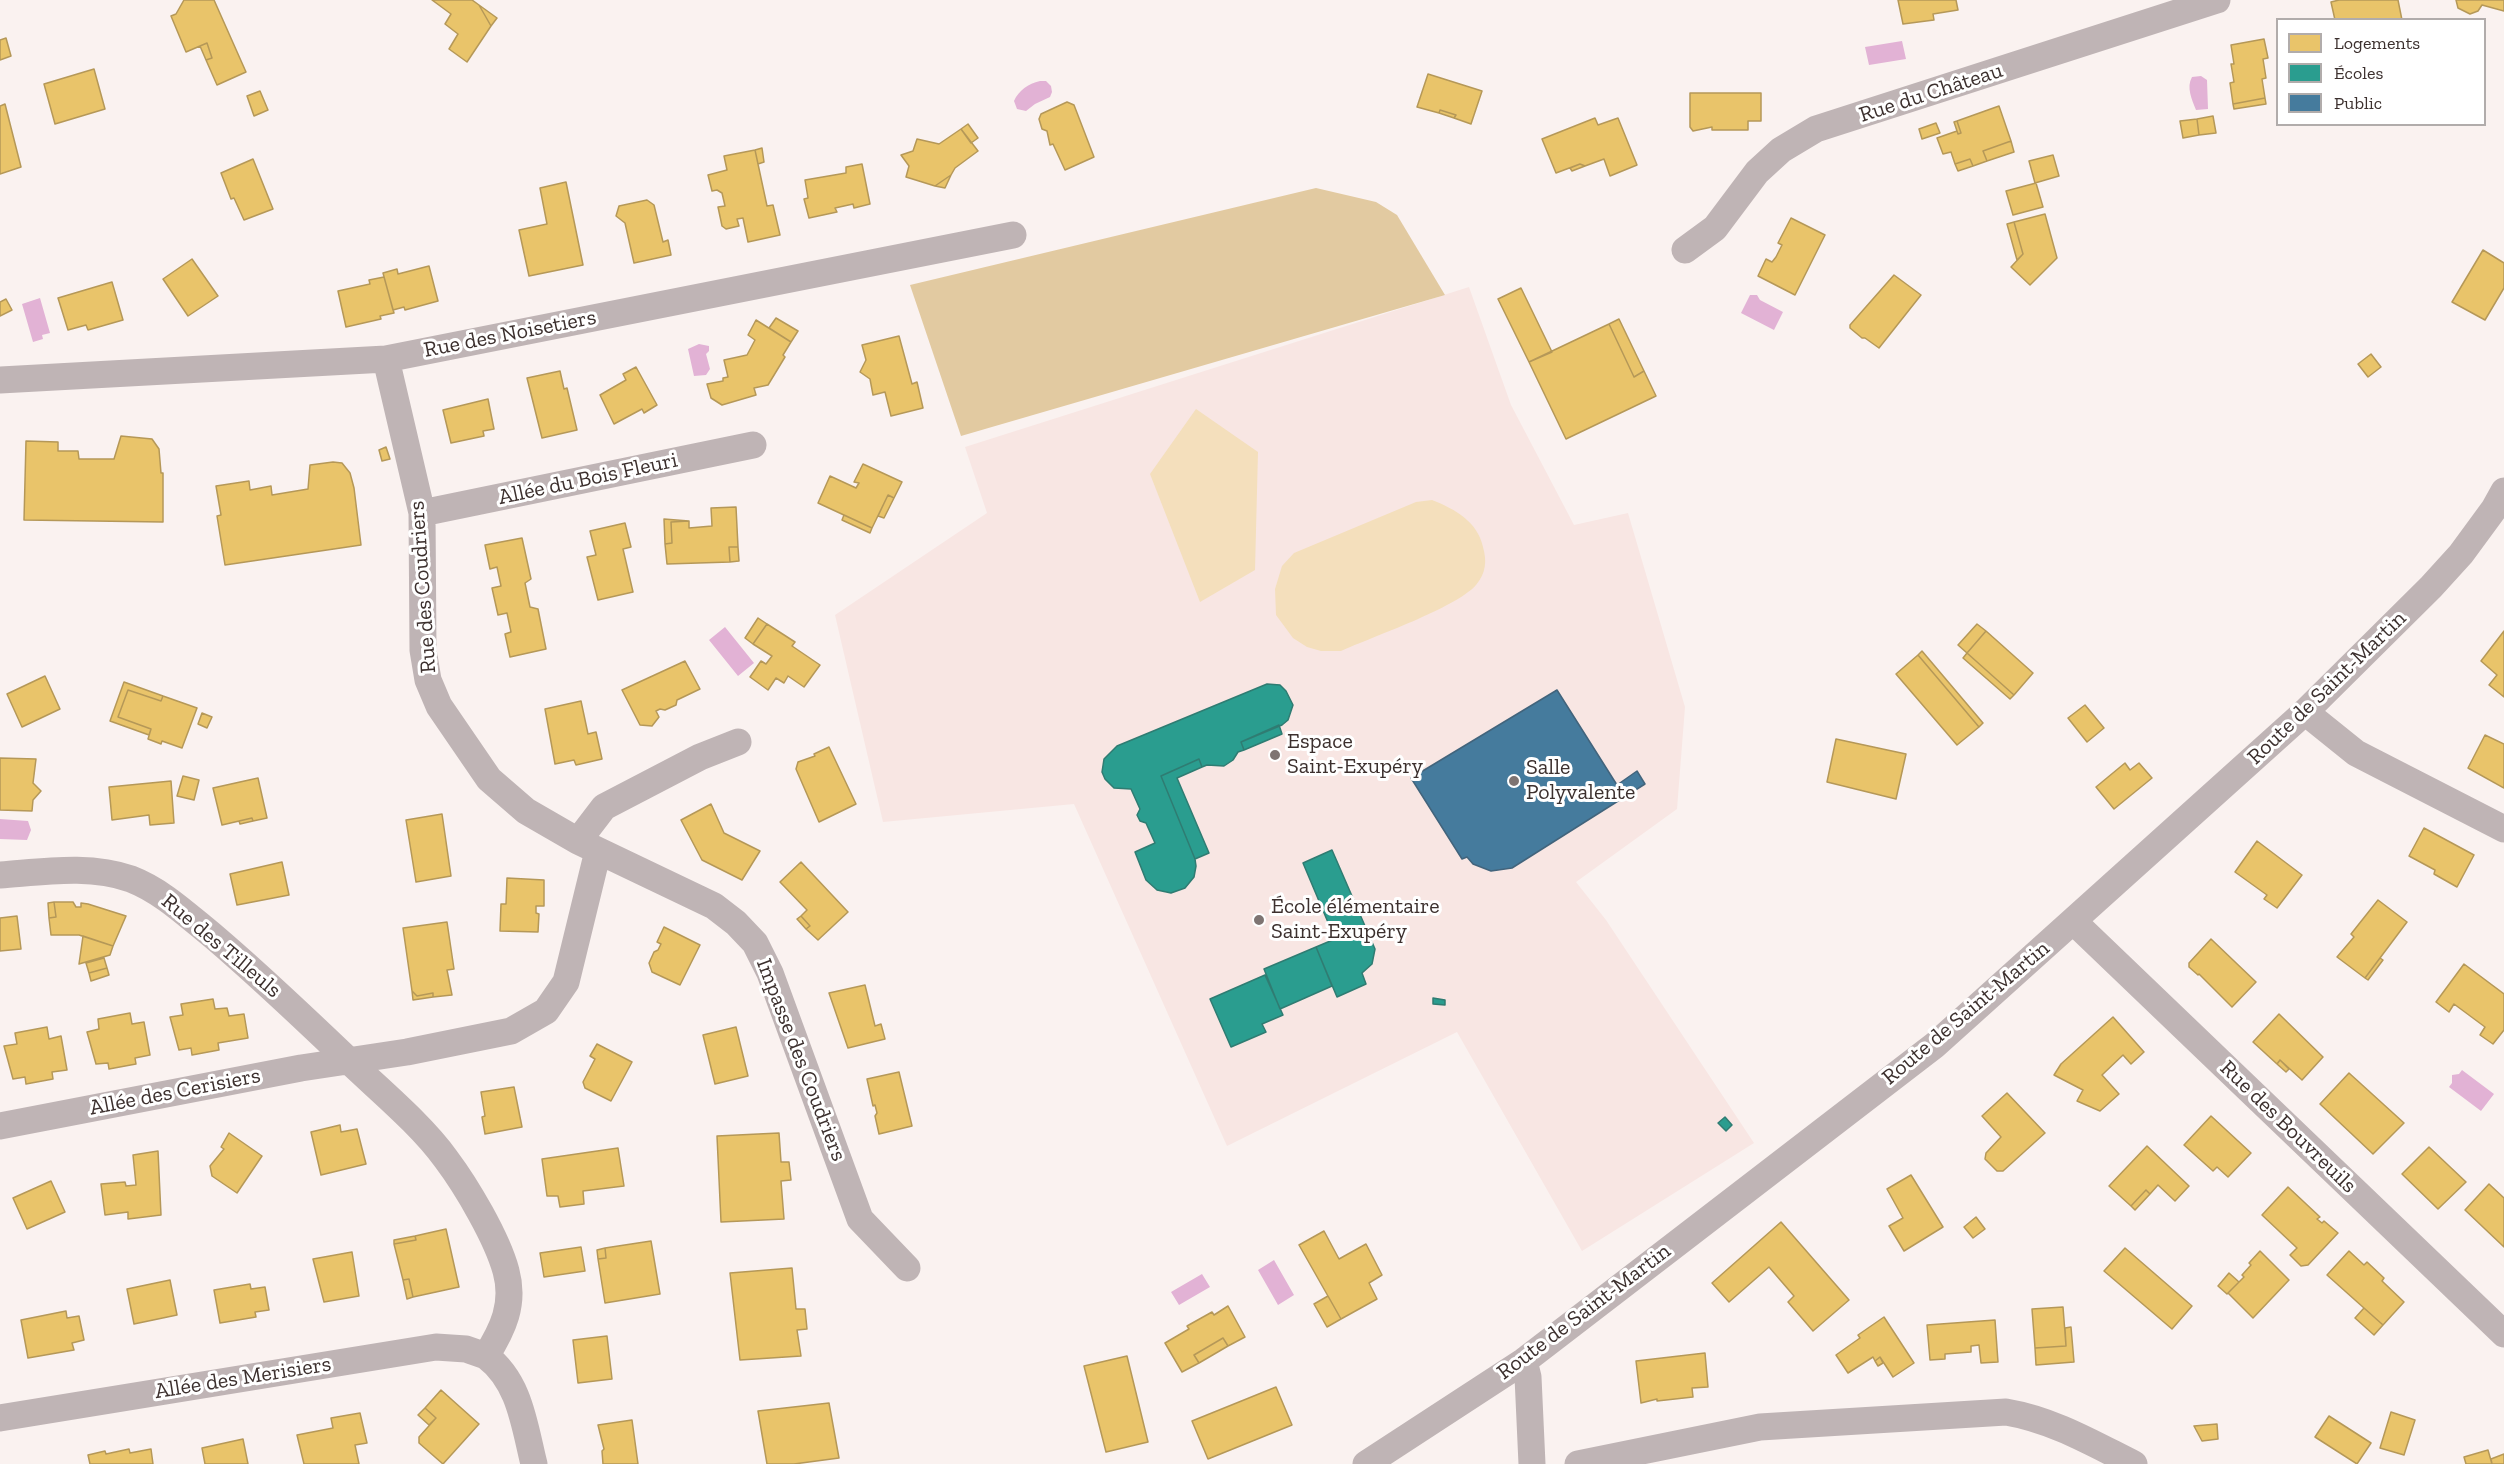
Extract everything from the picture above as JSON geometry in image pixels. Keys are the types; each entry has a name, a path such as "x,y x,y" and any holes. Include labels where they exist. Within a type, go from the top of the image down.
{"street":[{"name":"Rue du Château","path":"1685,250 1715,228 1757,172 1781,150 1816,129 2217,0"},
{"name":"Rue des Noisetiers","path":"0,380 386,359 1013,235"},
{"name":"Rue des Coudriers","path":"386,359 422,513 423,650 428,680 439,706 489,779 526,811 588,846"},
{"name":"Allée du Bois Fleuri","path":"422,513 753,445"},
{"name":"Route de Saint-Martin","path":"1366,1464 1524,1361 1935,1045 2305,712 2432,588 2501,506"},
{"path":"2305,712 2356,753 2504,829"},
{"path":"588,846 604,807 700,757 738,742"},
{"name":"Allée des Cerisiers","path":"0,1126 301,1068 350,1062 511,1031 546,1011 566,982 588,846"},
{"name":"Impasse des Coudriers","path":"588,846 714,906 736,923 755,944 770,973 860,1219 907,1268"},
{"name":"Rue des Tilleuls","path":"0,875 96,871 131,879 168,899 266,981 399,1108 446,1159 482,1218 506,1272 510,1294 509,1311 500,1334 486,1356"},
{"name":"Rue des Bouvreuils","path":"2073,921 2504,1334"},
{"name":"Allée des Merisiers","path":"0,1418 436,1347 466,1349 486,1356"},
{"path":"486,1356 499,1366 518,1399 534,1464"},
{"path":"1524,1361 1528,1377 1532,1464"},
{"path":"1578,1464 1760,1427 2006,1412 2057,1425 2134,1464"}],"shaded area":[{"path":"1902,41 1906,59 1869,65 1865,47"},
{"path":"2201,76 2207,80 2208,109 2196,110 2190,94 2190,81 2192,77"},
{"path":"1046,81 1051,86 1050,97 1026,111 1017,109 1014,101 1018,94 1028,86"},
{"path":"1316,188 1376,202 1397,215 1445,295 961,436 910,285"},
{"name":"Espace Saint-Exupéry","path":"1469,287 1511,405 1574,525 1628,513 1685,707 1677,809 1576,882 1606,920 1754,1143 1582,1251 1457,1032 1227,1146 1074,804 883,822 835,615 987,513 965,447"},
{"path":"1750,295 1757,295 1760,300 1783,312 1774,330 1741,313"},
{"path":"40,298 50,333 42,335 43,339 33,342 22,304"},
{"path":"699,344 709,346 706,354 710,369 706,375 694,376 688,349"},
{"path":"1196,409 1258,452 1255,570 1200,602 1150,474"},
{"path":"1432,500 1464,517 1476,530 1484,552 1485,567 1476,585 1466,594 1433,612 1341,651 1321,651 1307,647 1293,638 1276,615 1275,589 1282,566 1294,553 1416,502"},
{"path":"725,627 754,663 738,676 709,640"},
{"path":"0,819 28,821 31,830 27,840 0,839"},
{"path":"2462,1070 2494,1094 2481,1111 2449,1087 2452,1083 2452,1075 2459,1074"},
{"path":"1274,1260 1294,1295 1278,1305 1258,1270"},
{"path":"1202,1274 1210,1287 1179,1305 1171,1292"}],"building: Logements":[{"path":"184,0 214,0 246,72 217,85 206,60 212,58 207,43 186,52 171,16 176,14"},
{"path":"432,0 472,0 479,5 491,26 467,62 449,49 458,34 445,24 451,14"},
{"path":"1898,0 1956,0 1958,10 1933,14 1934,20 1903,24"},
{"path":"2398,0 2402,18 2335,18 2331,2"},
{"path":"2456,0 2504,0 2504,11 2482,5 2478,11 2470,14 2458,8"},
{"path":"479,5 497,18 491,26"},
{"path":"6,38 11,56 0,60 0,40"},
{"path":"2264,39 2268,58 2263,59 2266,78 2262,79 2265,98 2233,104 2230,83 2234,82 2231,64 2234,64 2231,45"},
{"path":"207,43 212,58 206,60 200,46"},
{"path":"94,69 105,109 55,124 44,84"},
{"path":"1428,74 1482,91 1471,124 1454,118 1456,115 1417,107"},
{"path":"260,91 268,110 254,116 247,96"},
{"path":"1690,93 1761,93 1761,121 1748,121 1748,130 1712,130 1712,127 1693,131 1690,127"},
{"path":"2265,98 2266,104 2234,109 2233,104"},
{"path":"1067,102 1074,105 1094,157 1065,170 1053,144 1050,145 1047,131 1042,129 1039,119 1041,114"},
{"path":"5,104 21,167 0,174 0,106"},
{"path":"1999,106 2011,141 1983,151 1987,161 1973,166 1970,159 1955,164 1951,152 1943,154 1937,138 1957,131 1958,134 1961,133 1957,121"},
{"path":"1440,110 1456,115 1454,118 1439,113"},
{"path":"2213,116 2216,133 2199,135 2197,119"},
{"path":"1595,118 1598,125 1618,118 1637,165 1610,176 1604,159 1585,166 1580,164 1556,173 1542,139"},
{"path":"2197,119 2199,135 2183,138 2180,121"},
{"path":"1957,121 1961,133 1958,134 1954,122"},
{"path":"1936,123 1940,133 1922,139 1919,129"},
{"path":"968,124 978,138 971,143 961,129"},
{"path":"961,129 978,151 955,168 951,175 935,186 906,177 909,166 901,155 913,151 917,139 939,144"},
{"path":"2011,141 2014,152 1987,161 1983,151"},
{"path":"762,148 764,162 758,164 755,150"},
{"path":"755,150 767,206 773,205 780,235 748,242 743,218 737,219 739,226 726,229 722,226 718,207 725,206 722,193 717,190 712,191 708,175 727,170 724,156"},
{"path":"2053,155 2059,176 2035,183 2029,161"},
{"path":"253,159 273,209 244,220 234,198 231,199 221,173"},
{"path":"1970,159 1973,166 1958,171 1955,164"},
{"path":"862,164 870,204 854,208 853,204 835,208 837,212 809,218 804,199 808,198 805,180 846,173 846,167"},
{"path":"1580,164 1585,166 1572,171 1570,168"},
{"path":"951,175 945,188 935,186"},
{"path":"566,182 583,265 529,276 519,230 547,224 540,188"},
{"path":"2036,183 2043,207 2013,215 2006,191"},
{"path":"647,200 654,205 663,242 668,240 671,255 634,263 625,223 616,216 619,206"},
{"path":"2045,214 2057,258 2030,285 2011,267 2023,254 2014,222"},
{"path":"1791,218 1825,235 1795,295 1758,276 1766,259 1772,262 1776,257 1782,245 1778,243"},
{"path":"2014,222 2023,254 2017,260 2007,224"},
{"path":"2483,250 2504,263 2504,288 2485,320 2452,302"},
{"path":"192,259 218,296 188,316 163,279"},
{"path":"429,266 438,301 405,310 404,307 393,310 383,273 397,269 398,274"},
{"path":"1894,275 1921,295 1879,348 1862,338 1850,328 1850,325"},
{"path":"384,277 394,313 380,316 381,319 346,327 338,291 370,284 369,280"},
{"path":"112,282 123,320 88,330 86,325 68,330 58,298"},
{"path":"1521,288 1552,352 1529,362 1498,299"},
{"path":"6,299 12,310 0,316 0,302"},
{"path":"776,318 798,331 791,342 769,328"},
{"path":"1619,319 1644,371 1634,377 1609,324"},
{"path":"756,320 791,342 783,355 785,357 768,385 754,388 756,395 722,405 711,398 707,384 723,381 723,378 728,377 724,360 747,355 755,340 748,335"},
{"path":"1609,324 1634,377 1644,371 1656,396 1566,439 1529,362"},
{"path":"899,336 912,384 917,382 923,408 891,416 885,392 873,395 870,379 860,372 866,360 862,345"},
{"path":"2371,354 2381,367 2368,377 2358,364"},
{"path":"636,367 657,405 644,413 642,409 614,424 600,395 626,380 623,374"},
{"path":"560,371 564,389 567,388 577,430 542,438 527,378"},
{"path":"488,399 494,429 483,431 484,436 451,443 443,410"},
{"path":"121,436 152,439 159,449 161,473 163,473 163,522 24,520 26,441 58,442 58,451 78,451 79,459 114,459"},
{"path":"386,447 390,459 382,461 379,450"},
{"path":"342,463 350,473 361,545 225,565 217,516 221,515 216,486 249,481 250,490 271,486 272,495 308,489 310,465"},
{"path":"863,464 902,482 894,498 888,495 872,528 818,503 830,476 856,488 859,483 854,482"},
{"path":"888,495 894,498 884,518 878,516"},
{"path":"736,507 738,547 729,547 730,562 667,564 665,544 672,543 671,522 689,521 689,528 712,526 711,508"},
{"path":"844,515 872,528 870,533 842,520"},
{"path":"664,519 689,521 671,522 672,543 665,544"},
{"path":"625,523 631,547 623,549 633,592 598,600 587,557 596,555 590,531"},
{"path":"522,538 531,579 525,583 530,607 538,609 546,649 510,657 505,634 511,632 507,613 498,615 492,588 501,586 497,567 490,569 485,545"},
{"path":"729,547 738,547 739,561 730,562"},
{"path":"758,618 767,624 753,644 745,638"},
{"path":"767,624 795,642 792,646 820,665 804,687 788,676 784,683 776,678 768,690 750,677 761,661 766,664 772,656 753,644"},
{"path":"1977,624 1986,631 1967,653 1958,645"},
{"path":"1986,631 2033,673 2014,695 1967,653"},
{"path":"2504,631 2504,697 2489,685 2497,675 2481,661"},
{"path":"1922,651 1983,723 1979,727 1918,655"},
{"path":"1967,653 2014,695 2010,699 1963,658"},
{"path":"1918,655 1979,727 1957,745 1896,674"},
{"path":"685,661 700,689 677,700 676,705 656,711 659,717 652,726 640,725 622,690"},
{"path":"45,676 60,709 22,727 7,694"},
{"path":"124,682 163,696 161,701 128,690 118,717 151,729 149,735 110,721"},
{"path":"128,690 161,701 163,696 197,708 182,748 148,739 151,729 118,717"},
{"path":"581,701 588,734 596,732 602,759 576,765 574,760 555,764 545,709"},
{"path":"2085,705 2104,728 2087,742 2068,718"},
{"path":"202,713 212,717 207,728 198,724"},
{"path":"2485,735 2504,744 2504,788 2468,768"},
{"path":"1836,739 1906,754 1896,799 1827,782"},
{"path":"829,747 856,804 819,822 796,769 798,762 815,756 814,754"},
{"path":"0,758 36,759 33,783 41,791 33,800 32,811 0,810"},
{"path":"2125,763 2130,770 2139,763 2152,778 2114,809 2096,787"},
{"path":"183,776 199,780 194,800 177,796"},
{"path":"258,778 267,818 253,821 252,818 222,825 213,788"},
{"path":"171,781 174,823 150,825 149,815 112,820 109,787"},
{"path":"711,804 724,833 760,851 742,880 702,860 681,820"},
{"path":"442,814 451,876 416,882 406,820"},
{"path":"252,818 253,821 240,824 239,821"},
{"path":"2424,828 2474,855 2457,887 2434,874 2435,870 2409,856"},
{"path":"2257,841 2302,875 2277,908 2264,899 2267,895 2235,872"},
{"path":"282,862 289,895 237,905 230,874"},
{"path":"801,862 848,912 818,940 806,929 810,926 801,916 807,910 780,882"},
{"path":"507,878 544,880 544,906 536,906 536,913 539,914 538,932 500,931 501,904 506,904"},
{"path":"2378,900 2407,922 2365,978 2337,957 2354,937 2351,934"},
{"path":"54,902 73,902 76,907 81,907 81,903 88,904 126,916 113,946 79,935 51,935 49,918 56,917"},
{"path":"54,902 56,917 49,918 48,903"},
{"path":"17,916 21,949 0,951 0,918"},
{"path":"801,916 810,926 806,929 797,919"},
{"path":"447,922 454,969 447,970 452,995 433,997 433,993 417,996 412,991 403,928"},
{"path":"664,927 700,945 680,985 652,972 649,963 661,944 657,942"},
{"path":"83,936 113,946 110,955 79,964"},
{"path":"2211,939 2256,982 2232,1007 2189,967 2189,963"},
{"path":"104,958 107,968 89,973 86,963"},
{"path":"2380,958 2383,960 2368,980 2365,978"},
{"path":"2464,964 2504,994 2504,1030 2493,1044 2480,1035 2485,1027 2454,1004 2449,1012 2436,1002"},
{"path":"107,968 109,975 91,981 89,973"},
{"path":"865,985 875,1026 881,1024 885,1039 848,1048 829,993"},
{"path":"412,991 417,996 433,993 433,997 413,1000"},
{"path":"213,999 215,1009 227,1008 229,1016 244,1014 248,1038 218,1043 219,1050 192,1055 191,1048 179,1050 170,1017 183,1015 181,1004"},
{"path":"130,1013 132,1024 144,1022 150,1055 135,1058 136,1064 109,1069 108,1063 96,1064 87,1032 99,1029 98,1019"},
{"path":"2279,1014 2323,1057 2302,1080 2280,1060 2277,1064 2253,1042"},
{"path":"2113,1017 2144,1052 2131,1064 2123,1055 2102,1075 2119,1094 2100,1111 2077,1101 2083,1090 2054,1075 2061,1064"},
{"path":"47,1027 49,1039 61,1036 67,1070 52,1072 53,1079 26,1084 25,1077 13,1079 4,1046 17,1044 15,1033"},
{"path":"736,1027 748,1076 715,1084 703,1035"},
{"path":"597,1044 632,1062 611,1101 585,1088 583,1082 595,1059 590,1056"},
{"path":"2280,1060 2289,1069 2286,1072 2277,1064"},
{"path":"899,1072 912,1126 879,1134 875,1116 877,1113 875,1105 873,1106 867,1079"},
{"path":"2349,1073 2404,1123 2373,1154 2320,1104"},
{"path":"514,1087 522,1127 485,1134 481,1092"},
{"path":"2007,1093 2045,1133 2003,1171 1997,1171 1985,1159 1986,1153 2001,1137 1982,1116"},
{"path":"2211,1116 2251,1153 2228,1177 2217,1167 2213,1171 2184,1145"},
{"path":"340,1125 341,1132 357,1129 366,1164 321,1175 311,1132"},
{"path":"229,1133 262,1156 237,1193 212,1176 210,1166 224,1149 221,1147"},
{"path":"779,1133 781,1162 789,1162 791,1180 781,1181 784,1219 721,1222 717,1136"},
{"path":"2147,1146 2189,1186 2175,1201 2158,1185 2150,1194 2146,1190 2131,1206 2109,1186"},
{"path":"2429,1147 2466,1182 2438,1209 2402,1174"},
{"path":"618,1148 624,1186 583,1191 584,1204 560,1207 558,1196 547,1196 542,1159"},
{"path":"158,1151 161,1215 128,1219 128,1212 105,1215 101,1184 125,1182 126,1186 136,1185 133,1155"},
{"path":"1911,1175 1943,1227 1904,1251 1889,1226 1903,1218 1887,1189"},
{"path":"51,1181 65,1212 27,1229 13,1198"},
{"path":"2489,1184 2504,1198 2504,1247 2465,1210"},
{"path":"2288,1187 2320,1217 2317,1219 2322,1223 2324,1221 2338,1233 2308,1265 2301,1266 2290,1255 2297,1248 2262,1215"},
{"path":"2146,1190 2150,1194 2135,1210 2131,1206"},
{"path":"1976,1217 1985,1229 1973,1238 1964,1227"},
{"path":"1781,1222 1849,1300 1813,1331 1788,1302 1794,1296 1769,1267 1729,1302 1712,1283"},
{"path":"446,1229 459,1287 413,1297 409,1279 403,1280 394,1244 416,1240 415,1236"},
{"path":"1324,1231 1339,1259 1366,1244 1382,1275 1369,1283 1377,1299 1341,1319 1299,1245"},
{"path":"415,1236 416,1240 394,1244 394,1240"},
{"path":"651,1241 660,1294 605,1303 598,1259 606,1258 605,1248"},
{"path":"581,1247 585,1271 544,1277 540,1253"},
{"path":"605,1248 606,1258 598,1259 597,1250"},
{"path":"2125,1248 2192,1306 2172,1329 2104,1271"},
{"path":"2260,1251 2289,1280 2253,1318 2228,1293 2244,1277 2242,1275 2251,1265 2249,1263"},
{"path":"2349,1251 2364,1265 2367,1262 2384,1278 2382,1281 2404,1302 2383,1325 2327,1275"},
{"path":"352,1252 359,1296 324,1302 313,1259"},
{"path":"792,1268 796,1309 805,1309 807,1329 797,1330 801,1356 740,1360 730,1273"},
{"path":"2229,1273 2239,1282 2227,1294 2218,1286"},
{"path":"409,1279 413,1297 407,1299 403,1280"},
{"path":"170,1280 177,1315 134,1324 127,1289"},
{"path":"250,1284 251,1289 265,1287 269,1310 255,1312 256,1317 220,1323 214,1290"},
{"path":"1328,1296 1341,1319 1327,1327 1314,1304"},
{"path":"1228,1306 1245,1337 1228,1346 1223,1338 1194,1355 1199,1363 1182,1372 1165,1343 1189,1329 1187,1326 1212,1312 1214,1315"},
{"path":"2063,1307 2066,1346 2035,1348 2032,1309"},
{"path":"2364,1308 2383,1325 2374,1335 2355,1318"},
{"path":"66,1311 67,1318 79,1316 84,1340 72,1343 74,1350 28,1358 21,1320"},
{"path":"1884,1317 1914,1363 1893,1377 1880,1357 1875,1361 1873,1357 1848,1373 1836,1355 1860,1338 1858,1335"},
{"path":"1995,1320 1998,1362 1981,1363 1979,1345 1971,1346 1971,1352 1945,1354 1945,1359 1930,1360 1927,1325"},
{"path":"2071,1327 2074,1362 2036,1365 2035,1348 2066,1346 2065,1328"},
{"path":"607,1336 612,1379 578,1383 573,1340"},
{"path":"1223,1338 1228,1346 1199,1363 1194,1355"},
{"path":"1705,1353 1708,1387 1692,1388 1693,1397 1657,1401 1657,1399 1641,1403 1636,1361"},
{"path":"1127,1356 1148,1442 1106,1452 1084,1366"},
{"path":"1880,1357 1883,1363 1878,1366 1875,1361"},
{"path":"1276,1387 1292,1425 1208,1459 1192,1421"},
{"path":"441,1390 479,1424 443,1464 419,1443 419,1437 436,1418 425,1408"},
{"path":"829,1403 839,1458 794,1464 767,1464 758,1411"},
{"path":"425,1408 436,1418 429,1425 418,1415"},
{"path":"2391,1412 2415,1420 2404,1455 2380,1448"},
{"path":"360,1413 367,1443 355,1445 359,1464 304,1464 297,1435 333,1428 331,1418"},
{"path":"2329,1416 2371,1443 2357,1464 2315,1437"},
{"path":"632,1420 638,1464 603,1464 602,1451 604,1449 598,1425"},
{"path":"2217,1424 2218,1439 2202,1441 2194,1426"},
{"path":"243,1439 248,1464 205,1464 202,1448"},
{"path":"129,1449 130,1453 151,1449 153,1464 90,1464 88,1455"},
{"path":"2488,1450 2492,1464 2466,1464 2464,1457"},
{"path":"2504,1454 2504,1464 2492,1464 2491,1459"}],"building: Écoles":[{"path":"1267,684 1280,685 1286,691 1293,705 1288,720 1282,725 1241,742 1244,750 1238,752 1233,760 1224,766 1202,767 1199,759 1161,776 1196,866 1194,877 1185,888 1171,893 1157,890 1146,880 1135,852 1155,843 1146,823 1140,821 1137,815 1140,809 1131,789 1114,788 1105,779 1102,772 1104,759 1117,746"},
{"path":"1279,725 1282,734 1244,750 1241,742"},
{"path":"1199,759 1202,767 1177,778 1209,853 1195,859 1161,776"},
{"path":"1332,850 1375,949 1372,964 1362,973 1366,984 1337,997 1316,947 1335,939 1303,863"},
{"path":"1316,947 1332,986 1280,1009 1264,969"},
{"path":"1265,975 1283,1015 1262,1024 1266,1032 1231,1047 1210,999"},
{"path":"1433,998 1445,1000 1445,1005 1433,1004"},
{"path":"1725,1117 1732,1125 1726,1131 1718,1123"}],"building: Public":[{"name":"Salle Polyvalente","path":"1557,690 1617,785 1637,771 1645,784 1512,868 1491,871 1473,864 1467,857 1462,859 1411,778"}],"place":[{"name":"Espace Saint-Exupéry","path":"1275,755"},
{"name":"Salle Polyvalente","path":"1514,781"},
{"name":"École élémentaire Saint-Exupéry","path":"1259,920"}]}
